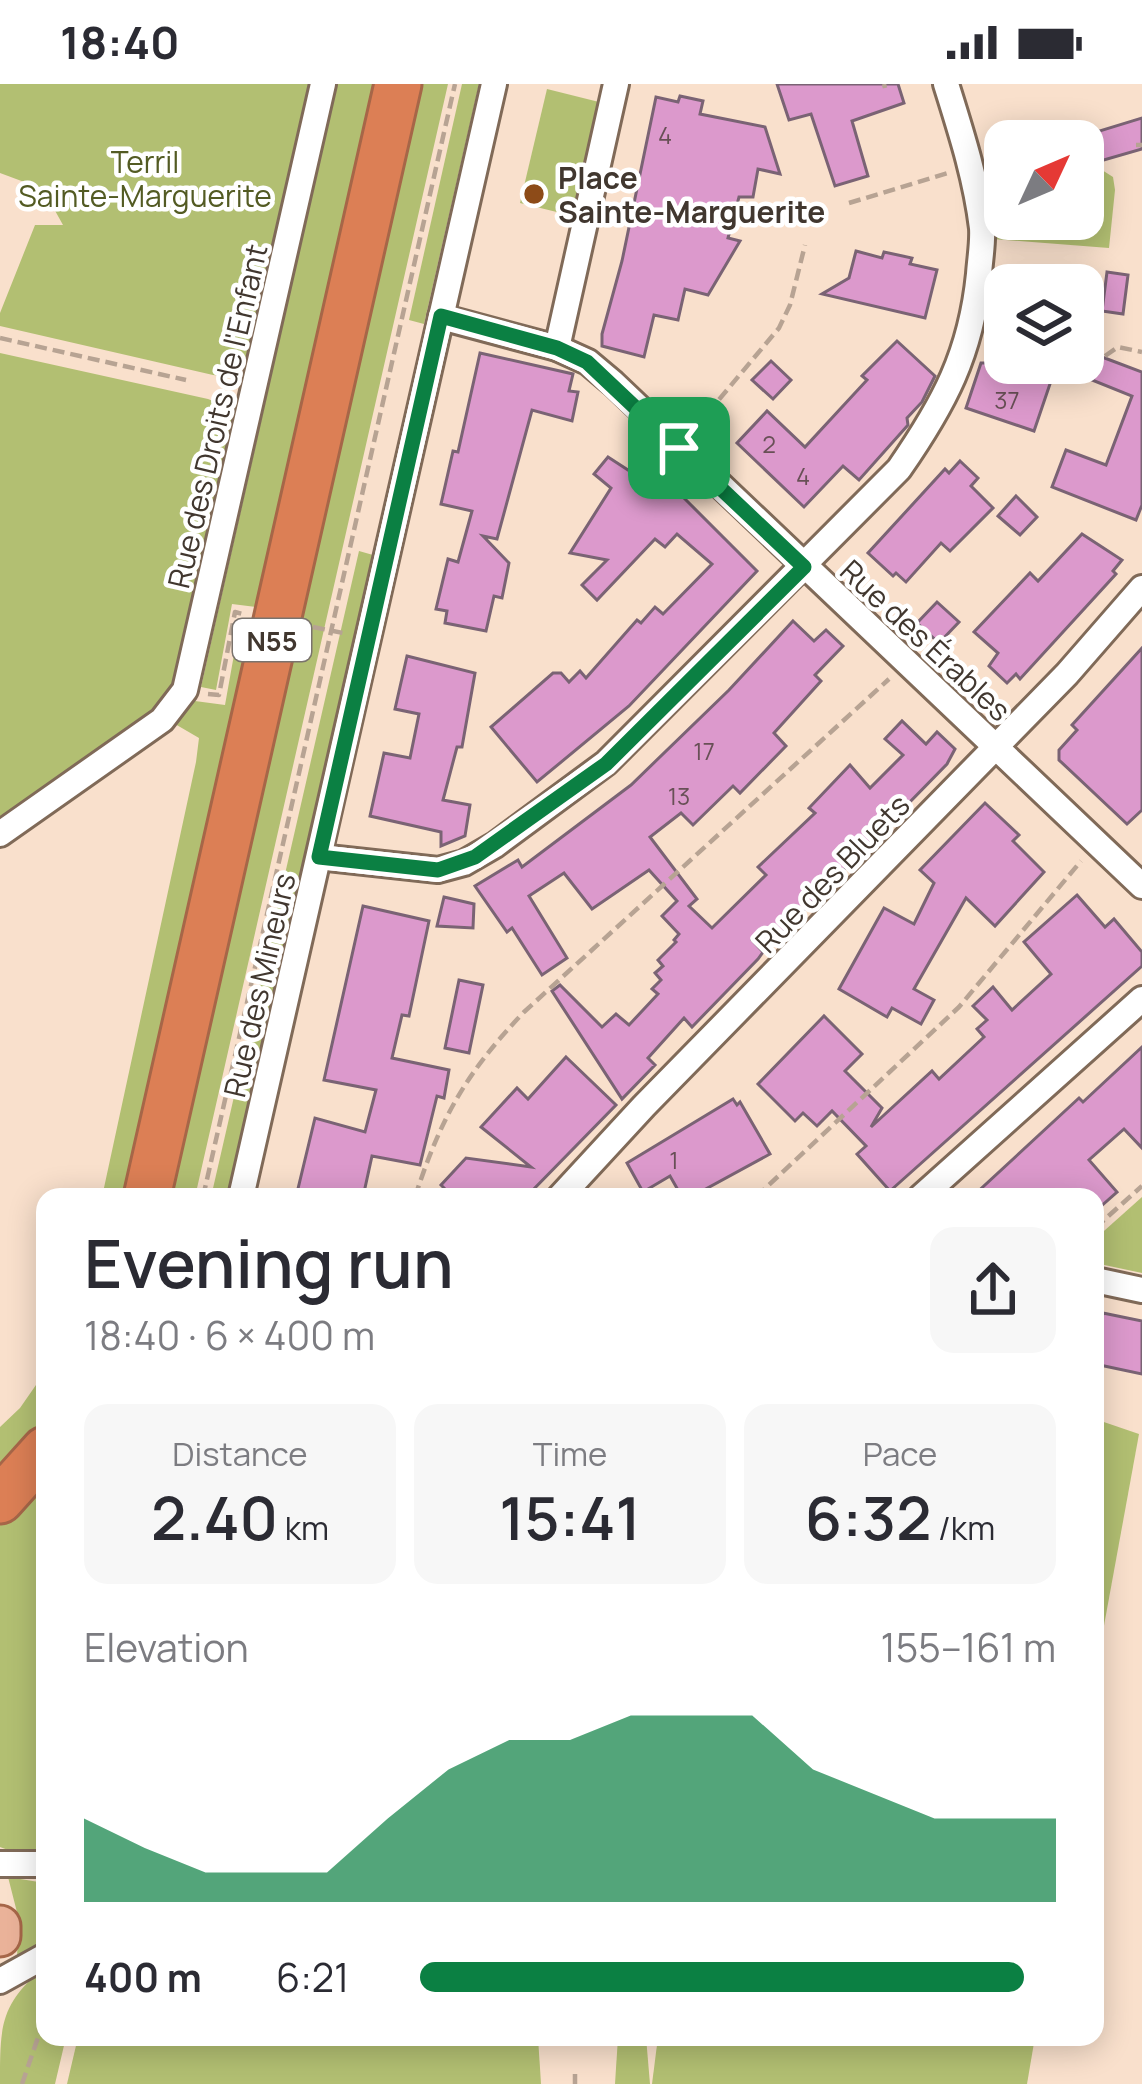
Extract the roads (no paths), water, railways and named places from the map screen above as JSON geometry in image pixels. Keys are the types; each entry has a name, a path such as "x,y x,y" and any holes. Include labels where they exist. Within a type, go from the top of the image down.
{"highway":[{"name":"N55","path":"149,1188 398,84"},
{"path":"0,1500 36,1460"}],"main road":[{"path":"0,1926 0,1936"}],"street":[{"name":"Rue des Droits de l'Enfant","path":"0,834 162,720 185,691 323,84"},
{"name":"Rue des Mineurs","path":"243,1188 494,84"},
{"path":"441,316 557,348 616,84"},
{"path":"319,857 438,870 475,857 606,764 899,469 928,428 960,367 972,329 982,234 971,166 946,84"},
{"name":"Rue des Érables","path":"557,348 599,371 1142,886"},
{"name":"Rue des Bluets","path":"568,1188 997,747 1142,588"},
{"path":"931,1188 1142,999"},
{"path":"1104,1282 1142,1290"},
{"path":"0,1864 36,1864"},
{"path":"0,1981 36,1961"}],"place":[{"name":"Place Sainte-Marguerite","path":"534,194"}],"park label":[{"name":"Terril Sainte-Marguerite","path":"145,178"}]}
